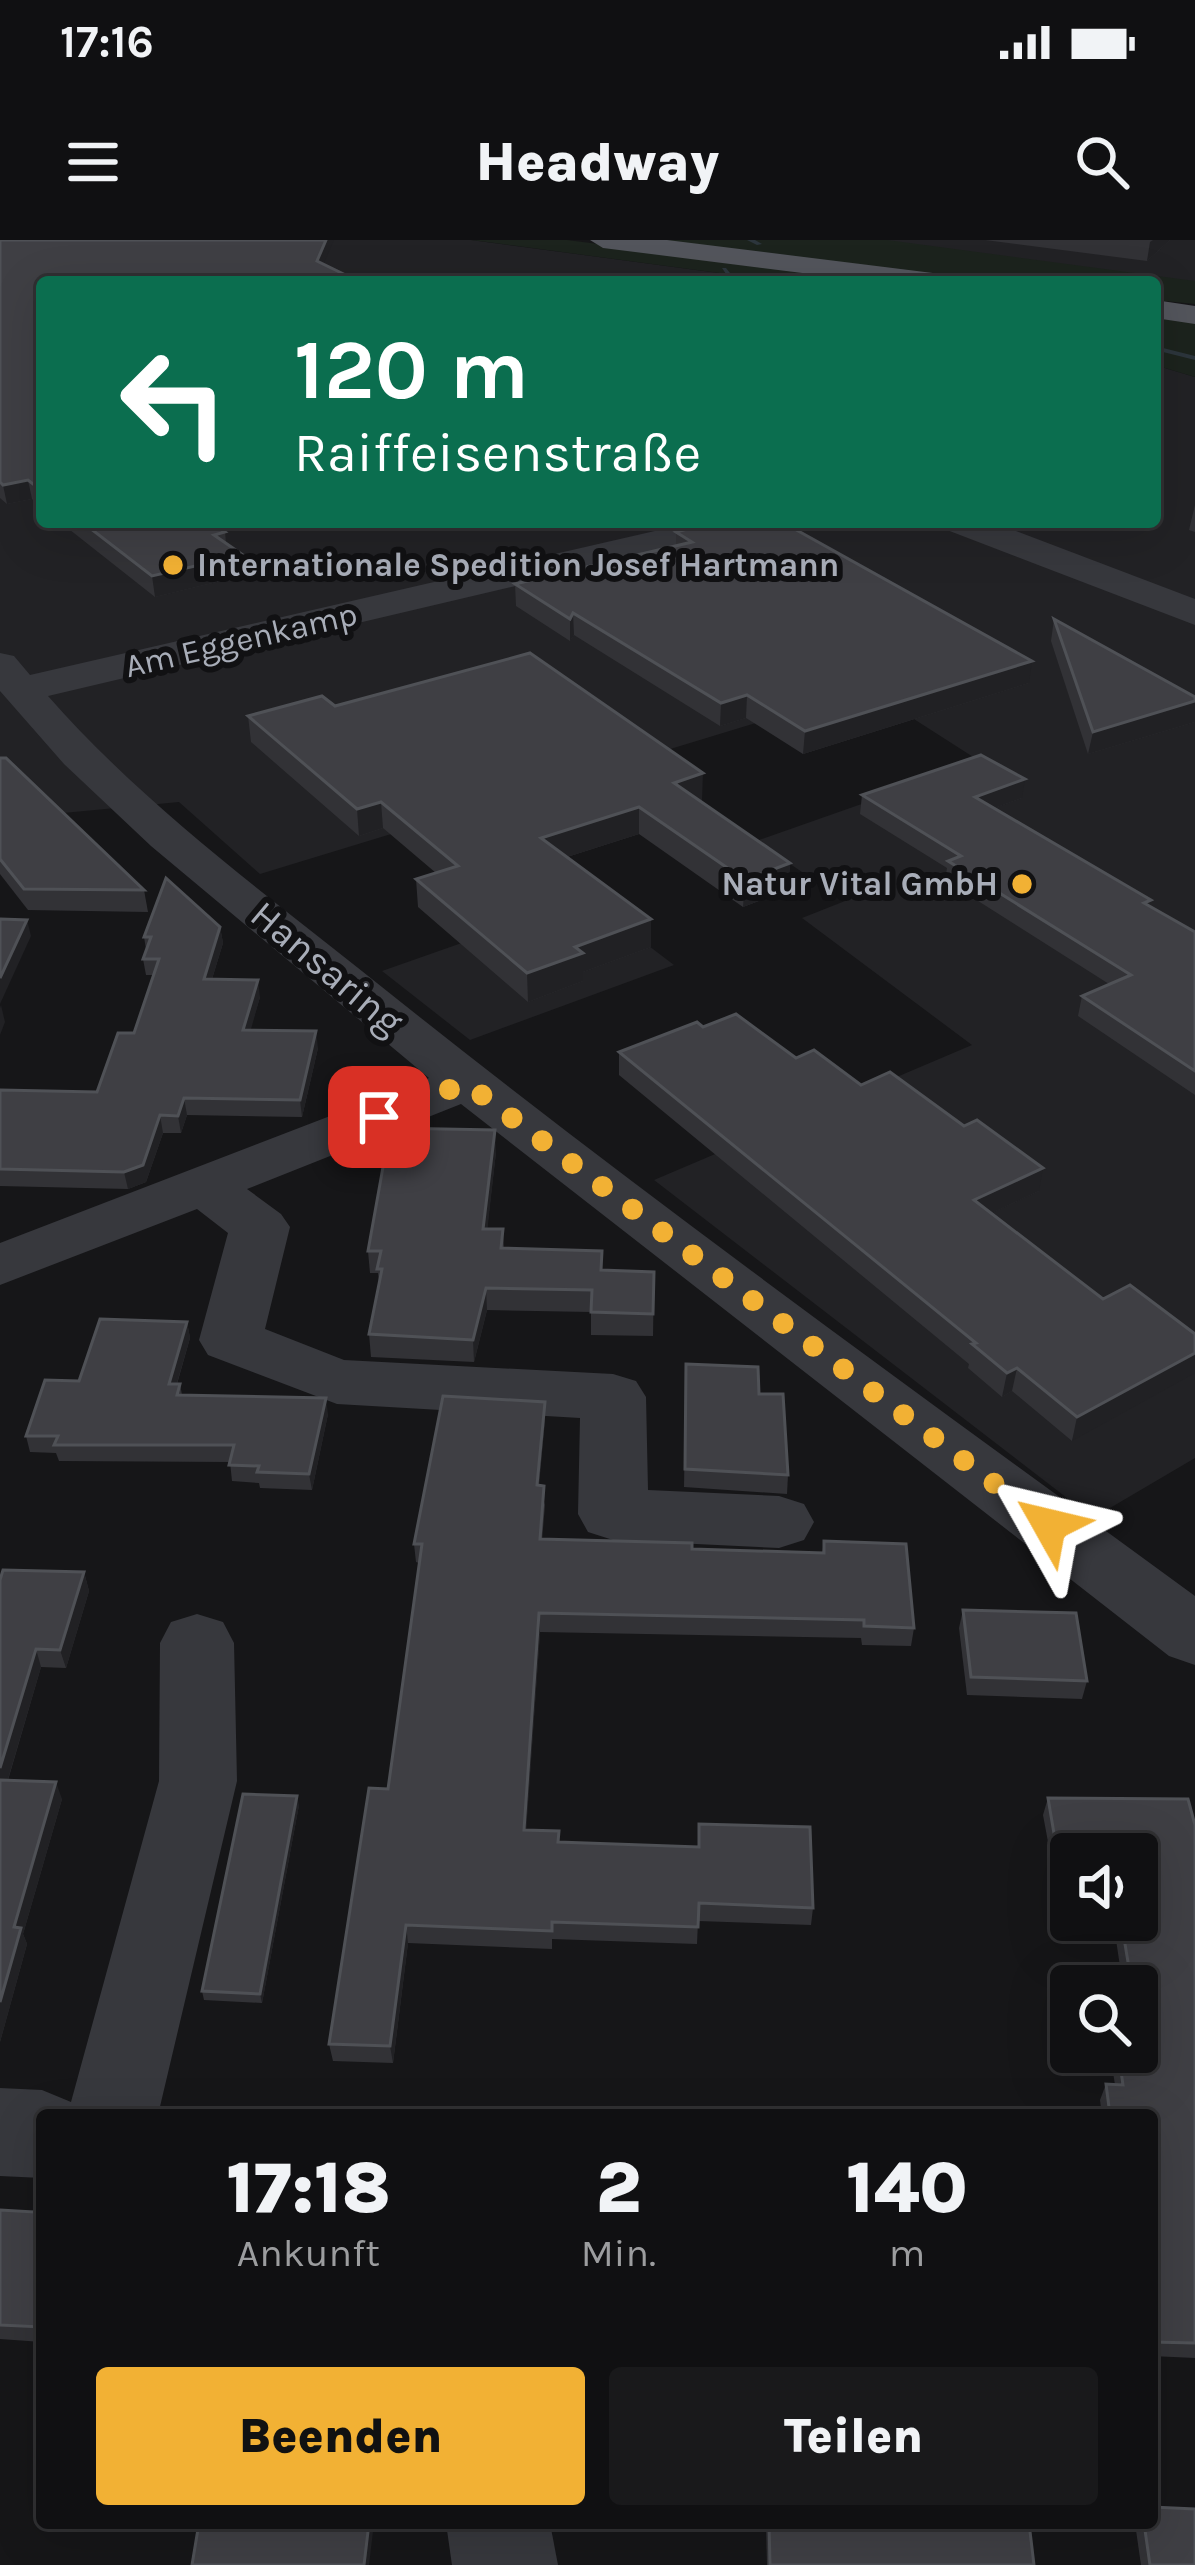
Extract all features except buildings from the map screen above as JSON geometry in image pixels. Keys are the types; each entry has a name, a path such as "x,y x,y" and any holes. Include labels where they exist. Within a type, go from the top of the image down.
{"main road":[{"path":"603,240 893,276"},
{"path":"1161,310 1195,315"}],"street":[{"name":"Am Eggenkamp","path":"10,678 713,528"},
{"path":"975,528 1195,613"},
{"name":"Hansaring","path":"10,678 148,817 466,1083 1195,1636"},
{"path":"0,1265 466,1083"},
{"path":"203,1186 260,1227 231,1340 337,1382 614,1396 614,1514 779,1522"},
{"path":"115,2109 198,1781 197,1643"},
{"path":"0,2132 36,2134"},
{"path":"499,2529 505,2565"}],"shaded area":[{"path":"0,240 471,240 742,276 36,276 36,528 1161,528 1161,367 1195,377 1195,1458 1093,1518 654,1180 972,1045 802,918 845,901 756,841 981,762 867,689 260,874 179,802 0,819"},
{"path":"472,240 567,240 846,276 742,276"},
{"path":"647,240 887,240 1157,276 948,276"},
{"path":"734,240 1195,240 1195,300 1161,285 1161,276 1095,276"},
{"path":"1161,276 1195,281 1195,304 1161,301"},
{"path":"1161,318 1195,322 1195,377 1161,367"},
{"path":"587,899 674,965 470,1040 382,971"}],"waterway":[{"path":"750,240 759,244"},
{"path":"724,269 736,276"},
{"path":"1161,350 1195,358"}],"place":[{"name":"Internationale Spedition Josef Hartmann","path":"173,565"},
{"name":"Natur Vital GmbH","path":"1022,884"}],"route":[{"path":"379,1117 466,1083 1049,1525"}]}
